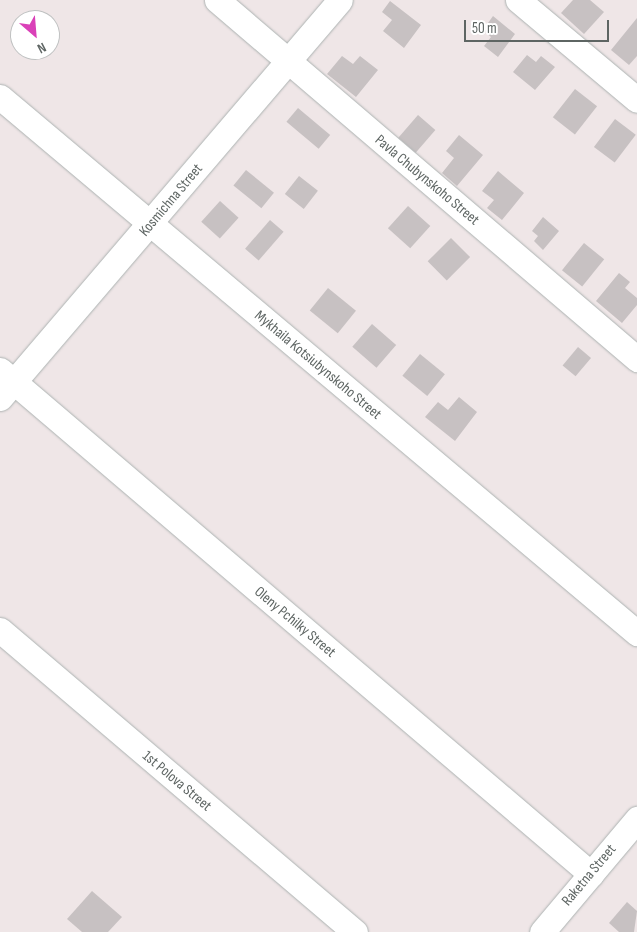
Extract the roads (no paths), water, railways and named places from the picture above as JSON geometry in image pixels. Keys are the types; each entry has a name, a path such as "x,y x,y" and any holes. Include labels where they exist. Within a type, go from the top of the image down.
{"street":[{"name":"Pavla Chubynskoho Street","path":"217,0 287,62 637,359"},
{"name":"Kosmichna Street","path":"5,383 151,225 340,0"},
{"path":"518,0 637,100"},
{"name":"Mykhaila Kotsiubynskoho Street","path":"0,96 637,633"},
{"name":"Oleny Pchilky Street","path":"5,383 591,874"},
{"name":"1st Polova Street","path":"0,630 355,932"},
{"name":"Raketna Street","path":"542,932 637,819"}]}
